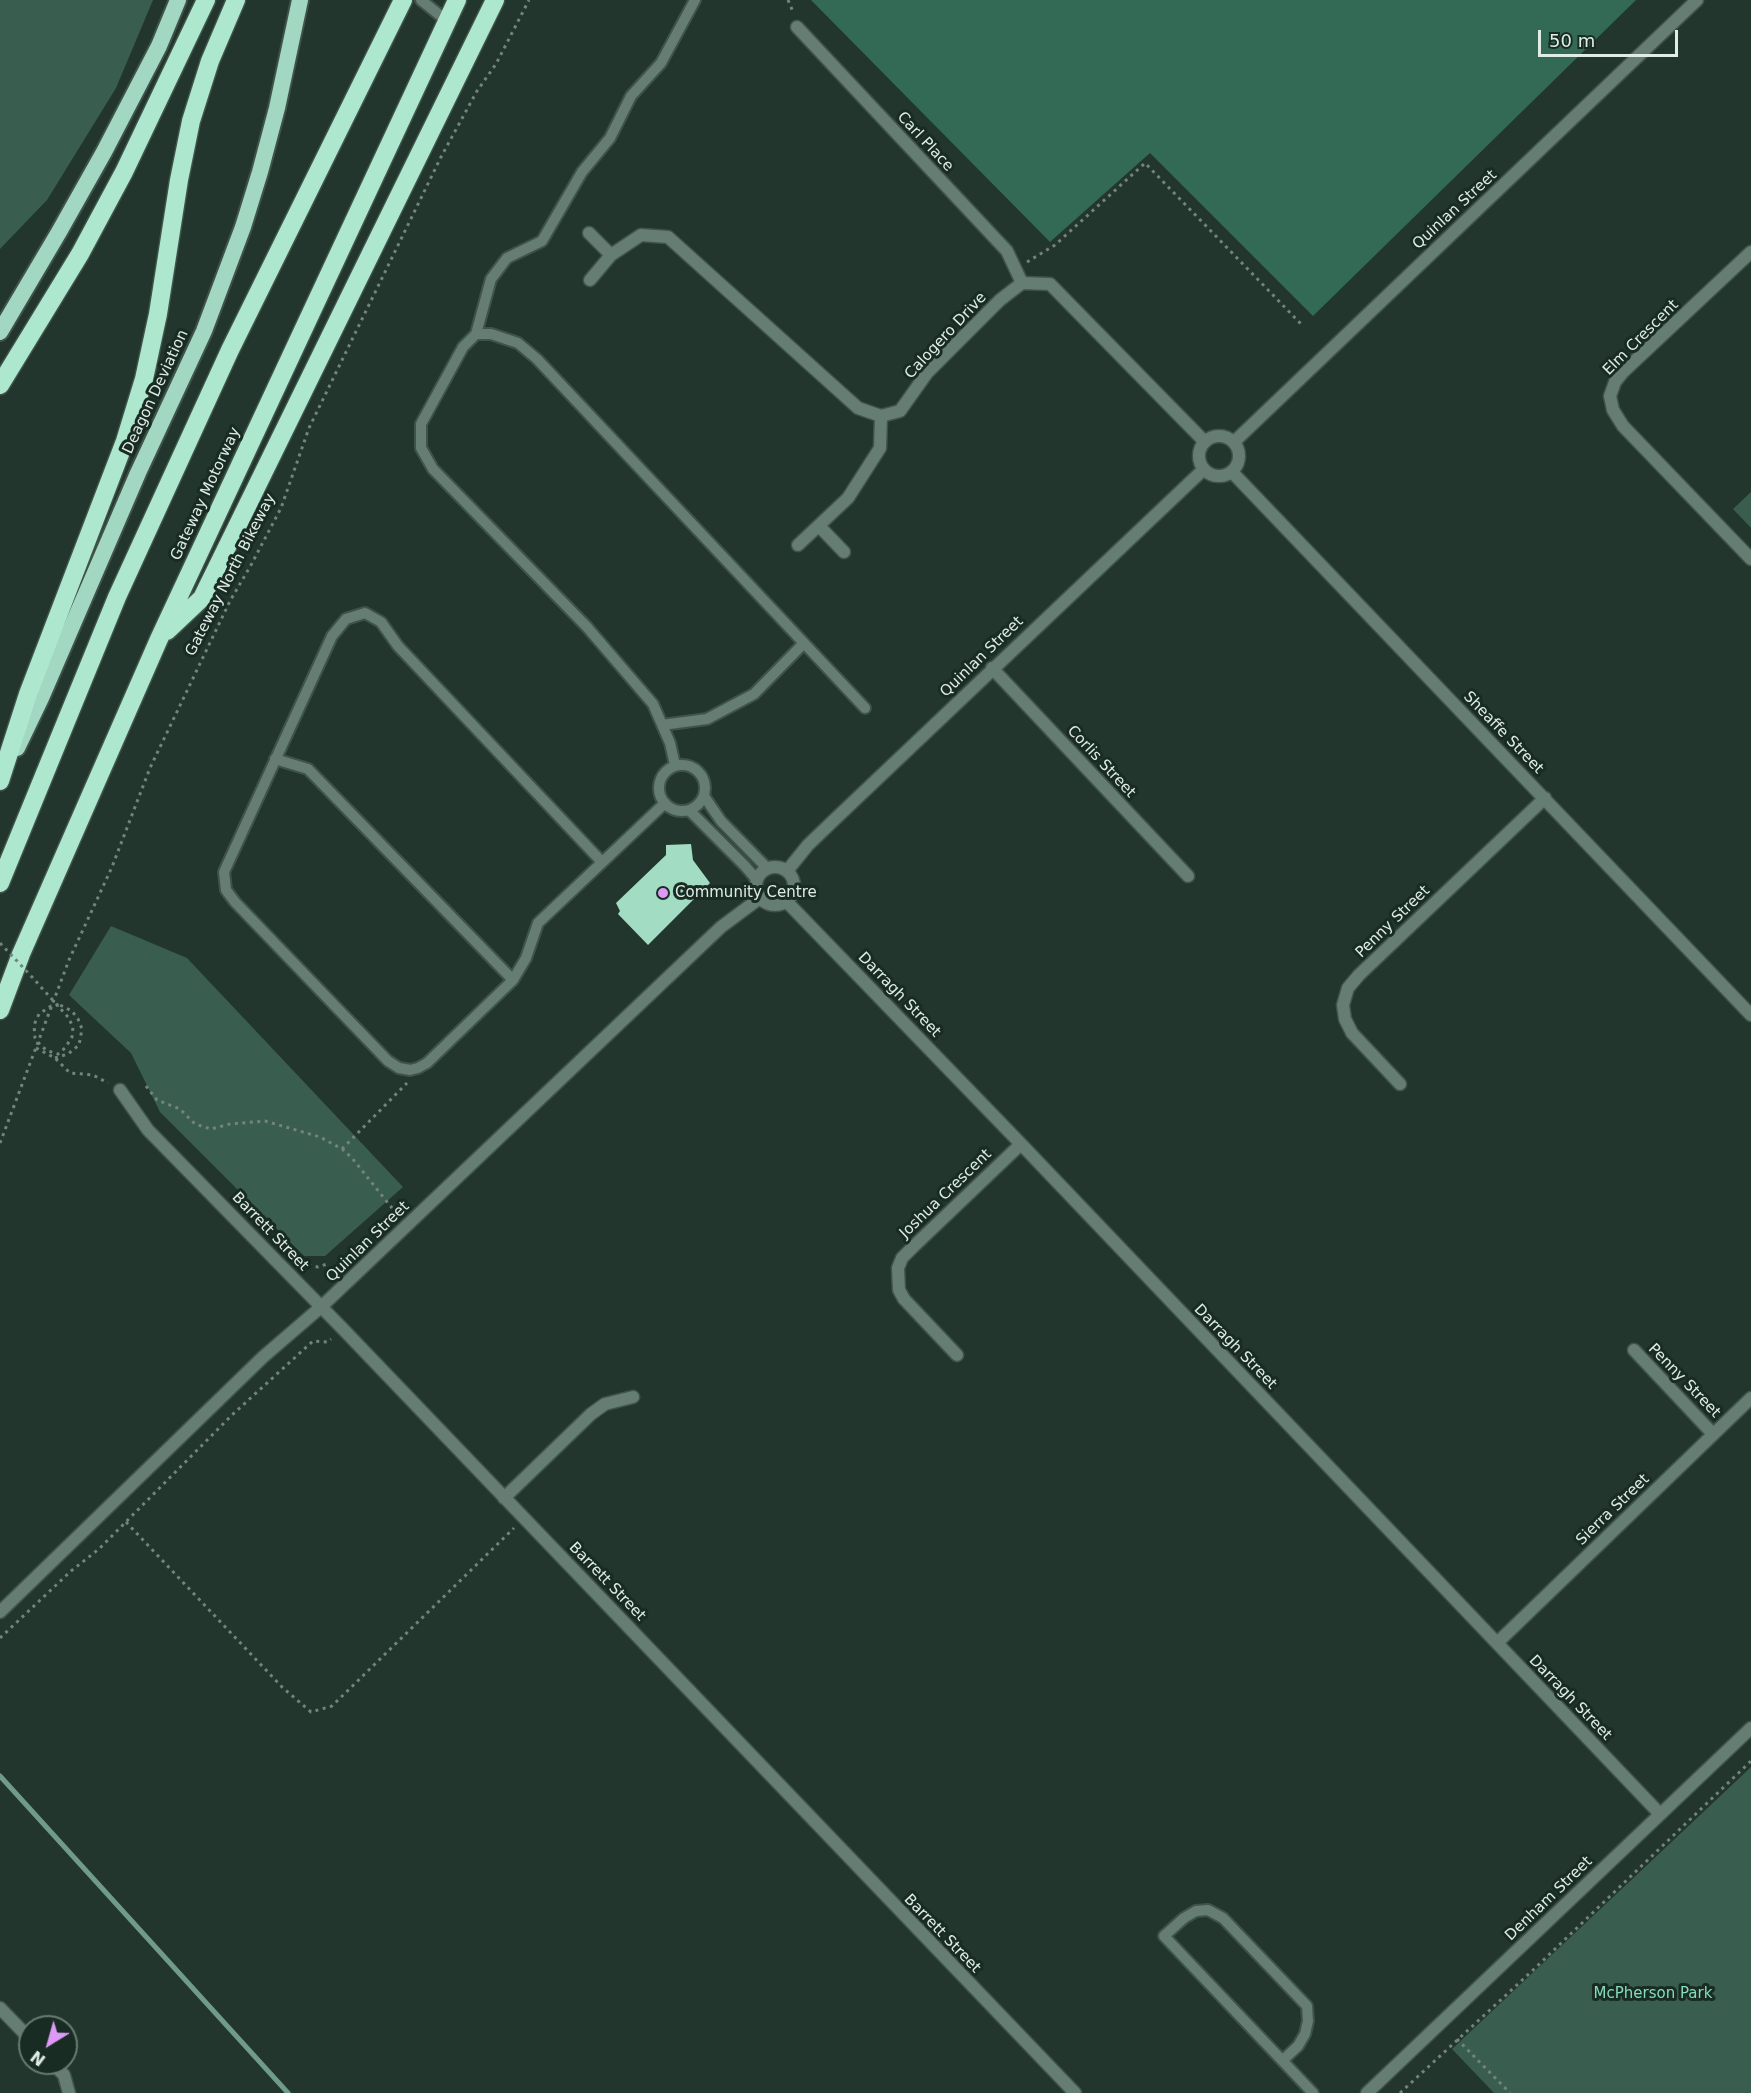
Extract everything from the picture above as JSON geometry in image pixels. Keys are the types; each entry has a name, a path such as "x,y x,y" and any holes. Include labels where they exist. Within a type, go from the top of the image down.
{"highway":[{"path":"0,332 104,152 159,46 178,0"},
{"path":"0,385 80,254 124,172 206,0"},
{"path":"0,782 28,694 125,441 144,379 158,314 179,180 191,121 210,61 236,0"},
{"name":"Deagon Deviation","path":"0,782 41,698 138,473 204,331 243,227 260,172 277,108 300,0"},
{"path":"0,883 127,576 230,350 403,0"},
{"name":"Gateway Motorway","path":"0,1010 21,954 159,639 457,0"},
{"path":"159,639 202,598 495,0"}],"street":[{"name":"Quinlan Street","path":"1234,442 1697,0"},
{"name":"Carl Place","path":"797,27 1006,251 1022,283"},
{"path":"589,233 611,255"},
{"path":"590,280 611,255 641,235 668,237 858,408 881,416 880,448 848,498 798,545"},
{"name":"Elm Crescent","path":"1751,252 1623,372 1615,382 1610,396 1613,410 1623,426 1751,559"},
{"path":"1022,283 1050,284 1205,442"},
{"name":"Calogero Drive","path":"881,416 900,411 927,373 1000,300 1022,283"},
{"path":"1216,436 1229,438 1234,442 1238,448 1239,460 1232,472 1215,476 1204,469 1199,452 1205,442 1216,436"},
{"name":"Quinlan Street","path":"786,871 824,830 992,668 1204,469"},
{"name":"Sheaffe Street","path":"1232,472 1751,1015"},
{"path":"819,526 844,552"},
{"name":"Corlis Street","path":"992,668 1188,876"},
{"name":"Penny Street","path":"1401,1084 1352,1033 1345,1020 1343,1005 1348,988 1545,798"},
{"path":"768,868 781,868 786,871 794,886 790,897 775,905 764,902 756,886 757,880 768,868"},
{"name":"Quinlan Street","path":"0,1612 263,1357 321,1307 706,942 739,912 760,898"},
{"name":"Darragh Street","path":"786,901 1660,1814"},
{"name":"Barrett Street","path":"120,1090 148,1130 321,1307 1075,2093"},
{"name":"Joshua Crescent","path":"957,1355 904,1299 899,1290 898,1268 902,1258 1021,1144"},
{"name":"Penny Street","path":"1634,1350 1713,1434"},
{"path":"504,1498 591,1414 605,1404 633,1397"},
{"name":"Sierra Street","path":"1497,1643 1751,1398"},
{"name":"Denham Street","path":"1367,2093 1751,1728"},
{"path":"0,2008 18,2027"},
{"path":"64,2075 69,2093"}],"lane":[{"path":"422,0 447,21"},
{"path":"675,765 670,743 653,704 587,627 433,469 421,448 421,423 463,347 476,334 491,279 507,258 542,241 582,172 610,138 631,96 661,63 695,0"},
{"path":"476,334 490,334 518,343 537,359 865,708"},
{"path":"601,861 398,646 381,622 365,613 346,619 332,636 224,872 226,890 235,902 388,1061 399,1068 410,1070 427,1062 513,980 526,958 538,923 665,803"},
{"path":"662,725 707,719 754,694 804,643"},
{"path":"275,759 308,769 513,980"},
{"path":"704,796 695,807 689,810 676,810 665,803 659,789 659,781 663,774 675,765 690,766 701,775 704,782 704,796 721,820 768,868"},
{"path":"689,810 757,880"},
{"path":"1283,2060 1298,2046 1305,2034 1308,2021 1307,2006 1223,1918 1208,1910 1196,1911 1184,1918 1164,1936 1313,2093"}],"path":[{"name":"Gateway North Bikeway","path":"0,1143 69,960 112,867 150,768 230,601 281,508 309,428 461,118 496,64 530,0"},
{"path":"1015,268 1055,245 1145,163 1302,325"},
{"path":"0,943 55,1003 62,1010 73,1027 72,1037 58,1054 41,1046 35,1038 34,1025 39,1014 51,1006 60,1005 72,1011 78,1019 82,1029 79,1045 68,1054 55,1058"},
{"path":"36,1048 55,1058 70,1073 93,1075 120,1090"},
{"path":"342,1149 408,1082 410,1070"},
{"path":"146,1086 157,1100 180,1109 195,1124 211,1129 230,1124 265,1121 320,1137 342,1149 392,1208"},
{"path":"301,1263 309,1267 327,1264"},
{"path":"310,1336 312,1341"},
{"path":"0,1638 71,1570 99,1549 232,1415 312,1341 327,1342 332,1338"},
{"path":"126,1522 282,1687 311,1712 332,1707 524,1518"},
{"path":"1400,2093 1532,1971 1751,1761"},
{"path":"1458,2039 1510,2093"}],"green space":[{"path":"0,0 153,0 116,88 47,200 0,249"},
{"path":"811,0 1636,0 1313,316 1150,153 1050,242"},
{"path":"1751,492 1751,528 1733,509"},
{"path":"111,926 187,958 403,1187 325,1256 304,1256 160,1112 131,1053 69,995"},
{"name":"McPherson Park","path":"1751,1767 1751,2093 1494,2093 1452,2049"}],"building":[{"name":"Community Centre","path":"691,844 693,860 710,883 648,945 618,914 620,911 616,903 666,855 666,845"}],"waterway":[{"path":"0,1776 288,2093"}],"place":[{"name":"Community Centre","path":"663,893"}]}
